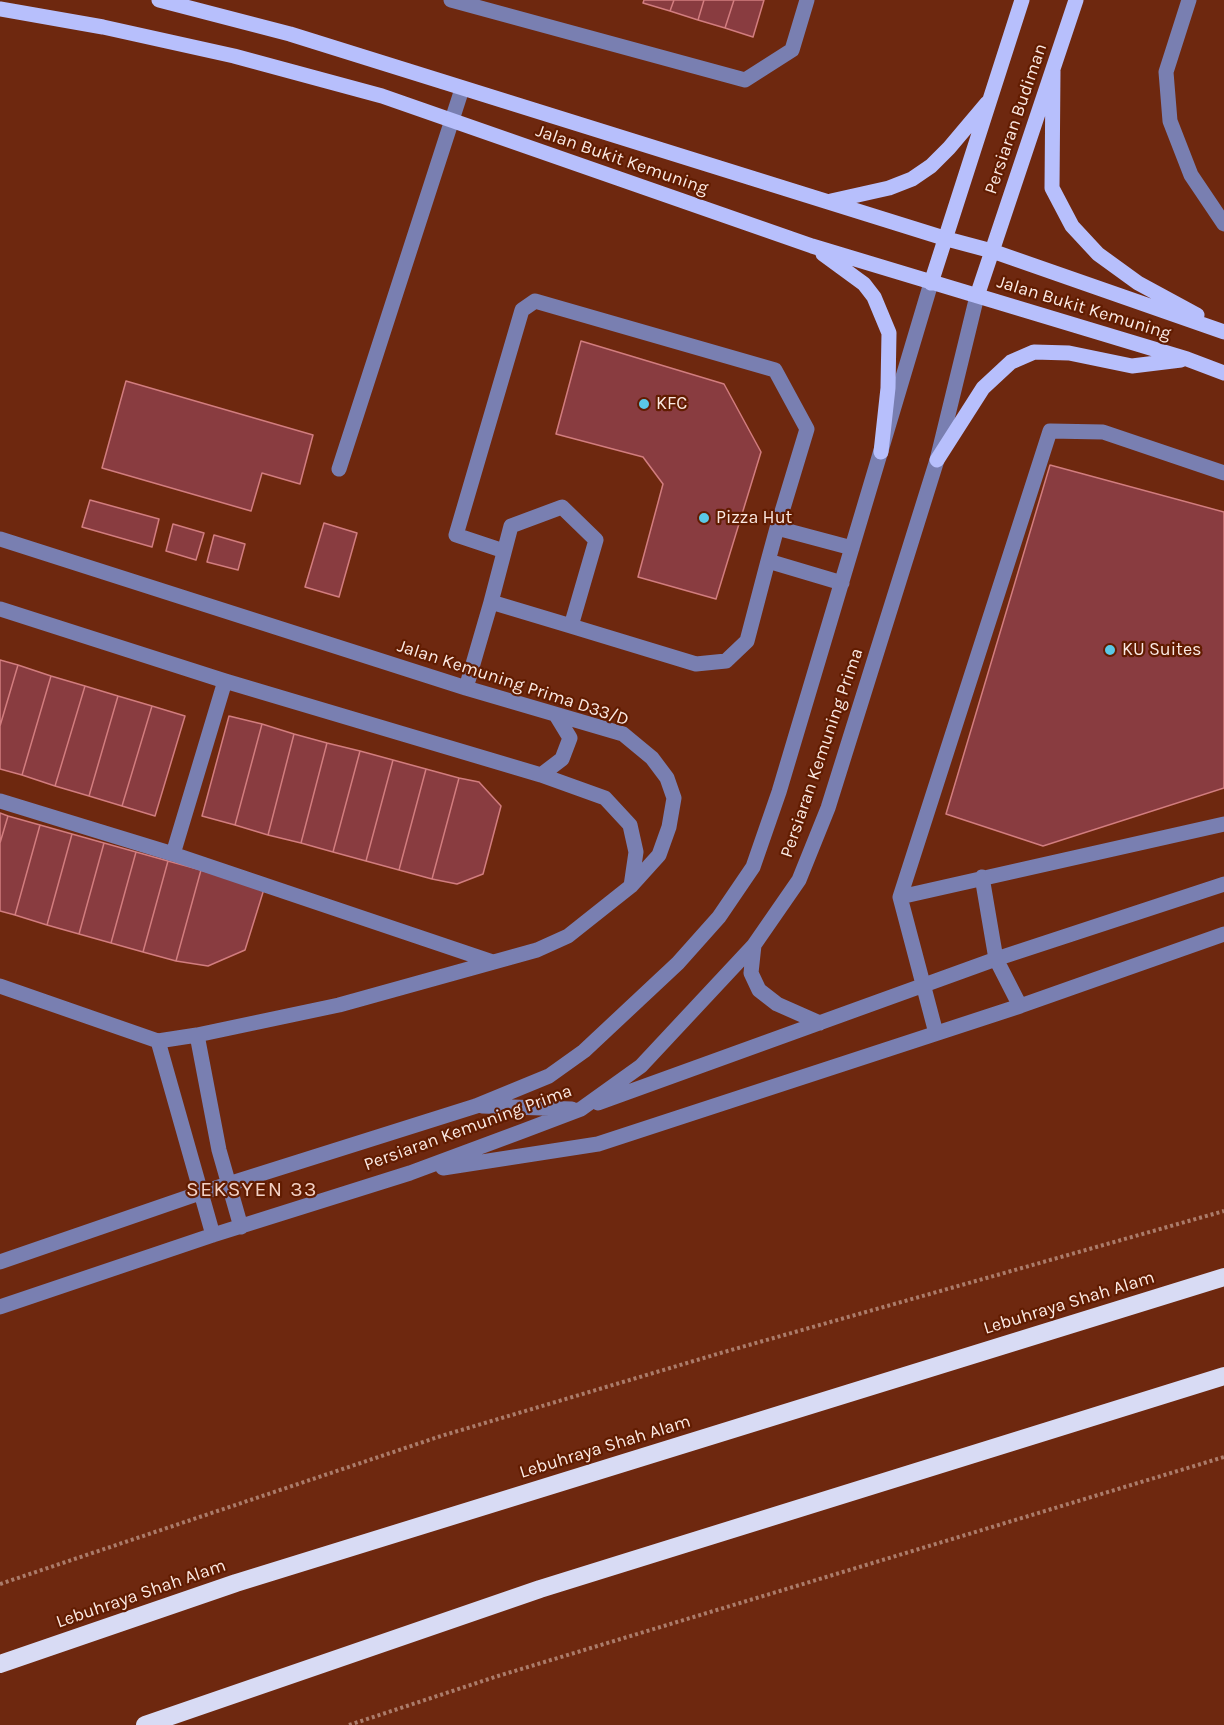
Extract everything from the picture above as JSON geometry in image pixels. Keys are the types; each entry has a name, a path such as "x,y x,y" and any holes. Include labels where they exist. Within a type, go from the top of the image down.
{"highway":[{"name":"Lebuhraya Shah Alam","path":"0,1664 248,1580 1224,1277"},
{"path":"145,1725 540,1589 1224,1376"}],"main road":[{"name":"Jalan Bukit Kemuning","path":"159,0 290,34 947,239 992,251 1224,330"},
{"name":"Persiaran Budiman","path":"931,283 1022,0"},
{"name":"Persiaran Budiman","path":"977,296 1076,0"},
{"name":"Jalan Bukit Kemuning","path":"0,9 103,27 234,56 382,96 812,246 1186,359 1224,373"},
{"path":"1053,71 1052,188 1072,226 1098,254 1138,283 1224,330"},
{"path":"828,201 889,188 912,180 931,166 949,148 993,95"},
{"path":"812,246 864,284 874,297 889,333 888,388 881,452"},
{"path":"937,460 983,388 1011,362 1034,352 1069,353 1132,366 1186,359"}],"street":[{"path":"451,0 745,80 792,50 807,0"},
{"path":"1190,0 1166,72 1170,121 1191,175 1224,224"},
{"path":"339,469 462,88"},
{"name":"Persiaran Kemuning Prima","path":"0,1263 200,1193 476,1106 549,1076 584,1051 678,963 719,916 753,867 779,792 931,283"},
{"name":"Persiaran Kemuning Prima","path":"0,1306 213,1235 410,1173 581,1109 641,1066 754,945 799,880 828,808 937,460 977,296"},
{"path":"491,602 696,664 726,661 747,641 777,528 807,429 775,370 535,301 522,310 456,535 504,551"},
{"path":"936,1033 900,897 1050,431 1103,432 1224,473"},
{"path":"466,688 511,526 562,507 596,540 571,626"},
{"path":"777,528 852,548"},
{"name":"Jalan Kemuning Prima D33/D","path":"0,539 466,688 623,734 652,758 667,778 674,798 669,827 659,855 631,885 568,936 537,950 339,1005 158,1041"},
{"path":"768,561 842,583"},
{"path":"0,609 225,681 541,775 605,798 630,825 636,852 631,885"},
{"path":"173,854 225,681"},
{"path":"541,775 562,759 570,738 556,715"},
{"path":"0,801 173,854 493,962"},
{"path":"900,897 1224,824"},
{"path":"982,877 996,959 1020,1006"},
{"path":"476,1106 581,1109 996,959 1224,884"},
{"path":"410,1173 598,1144 1020,1006 1224,934"},
{"path":"754,945 751,973 759,990 777,1004 820,1023"},
{"path":"1,990 158,1041 213,1235"},
{"path":"197,1035 219,1150 241,1227"}],"path":[{"path":"0,1584 441,1436 724,1352 1224,1211"},
{"path":"349,1725 498,1676 1224,1457"}],"building":[{"path":"644,0 674,0 670,11 643,3"},
{"path":"674,0 704,0 698,20 670,11"},
{"path":"704,0 734,0 725,28 698,20"},
{"path":"734,0 764,0 753,37 725,28"},
{"path":"581,341 724,384 761,452 716,599 638,577 663,484 643,457 556,434"},
{"path":"126,381 313,435 300,484 262,473 251,511 102,468"},
{"name":"KU Suites","path":"1050,465 1224,512 1224,788 1043,846 946,814"},
{"path":"90,500 159,519 152,547 82,527"},
{"path":"324,523 357,533 339,597 305,587"},
{"path":"173,524 204,533 196,560 166,551"},
{"path":"214,535 245,544 238,570 207,562"},
{"path":"0,660 18,665 0,726"},
{"path":"18,665 51,676 22,775 0,769 0,726"},
{"path":"51,676 85,686 55,786 22,775"},
{"path":"85,686 118,696 89,796 55,786"},
{"path":"118,696 152,706 122,806 89,796"},
{"path":"152,706 185,716 155,816 122,806"},
{"path":"229,716 262,724 235,825 202,816"},
{"path":"262,724 294,734 268,835 235,825"},
{"path":"294,734 327,743 301,843 268,835"},
{"path":"327,743 360,751 333,852 301,843"},
{"path":"360,751 393,760 366,861 333,852"},
{"path":"393,760 426,769 399,870 366,861"},
{"path":"426,769 459,778 432,879 399,870"},
{"path":"459,778 479,782 501,806 483,874 457,884 432,879"},
{"path":"0,813 8,816 0,843"},
{"path":"8,816 40,825 15,915 0,911 0,843"},
{"path":"40,825 72,834 47,925 15,915"},
{"path":"72,834 104,843 79,934 47,925"},
{"path":"104,843 136,852 111,943 79,934"},
{"path":"136,852 168,861 143,952 111,943"},
{"path":"168,861 201,870 176,961 143,952"},
{"path":"201,870 264,889 245,950 208,966 176,961"}],"place":[{"name":"KFC","path":"644,404"},
{"name":"Pizza Hut","path":"704,518"},
{"name":"KU Suites","path":"1110,650"}],"district":[{"name":"SEKSYEN 33","path":"252,1190"}]}
